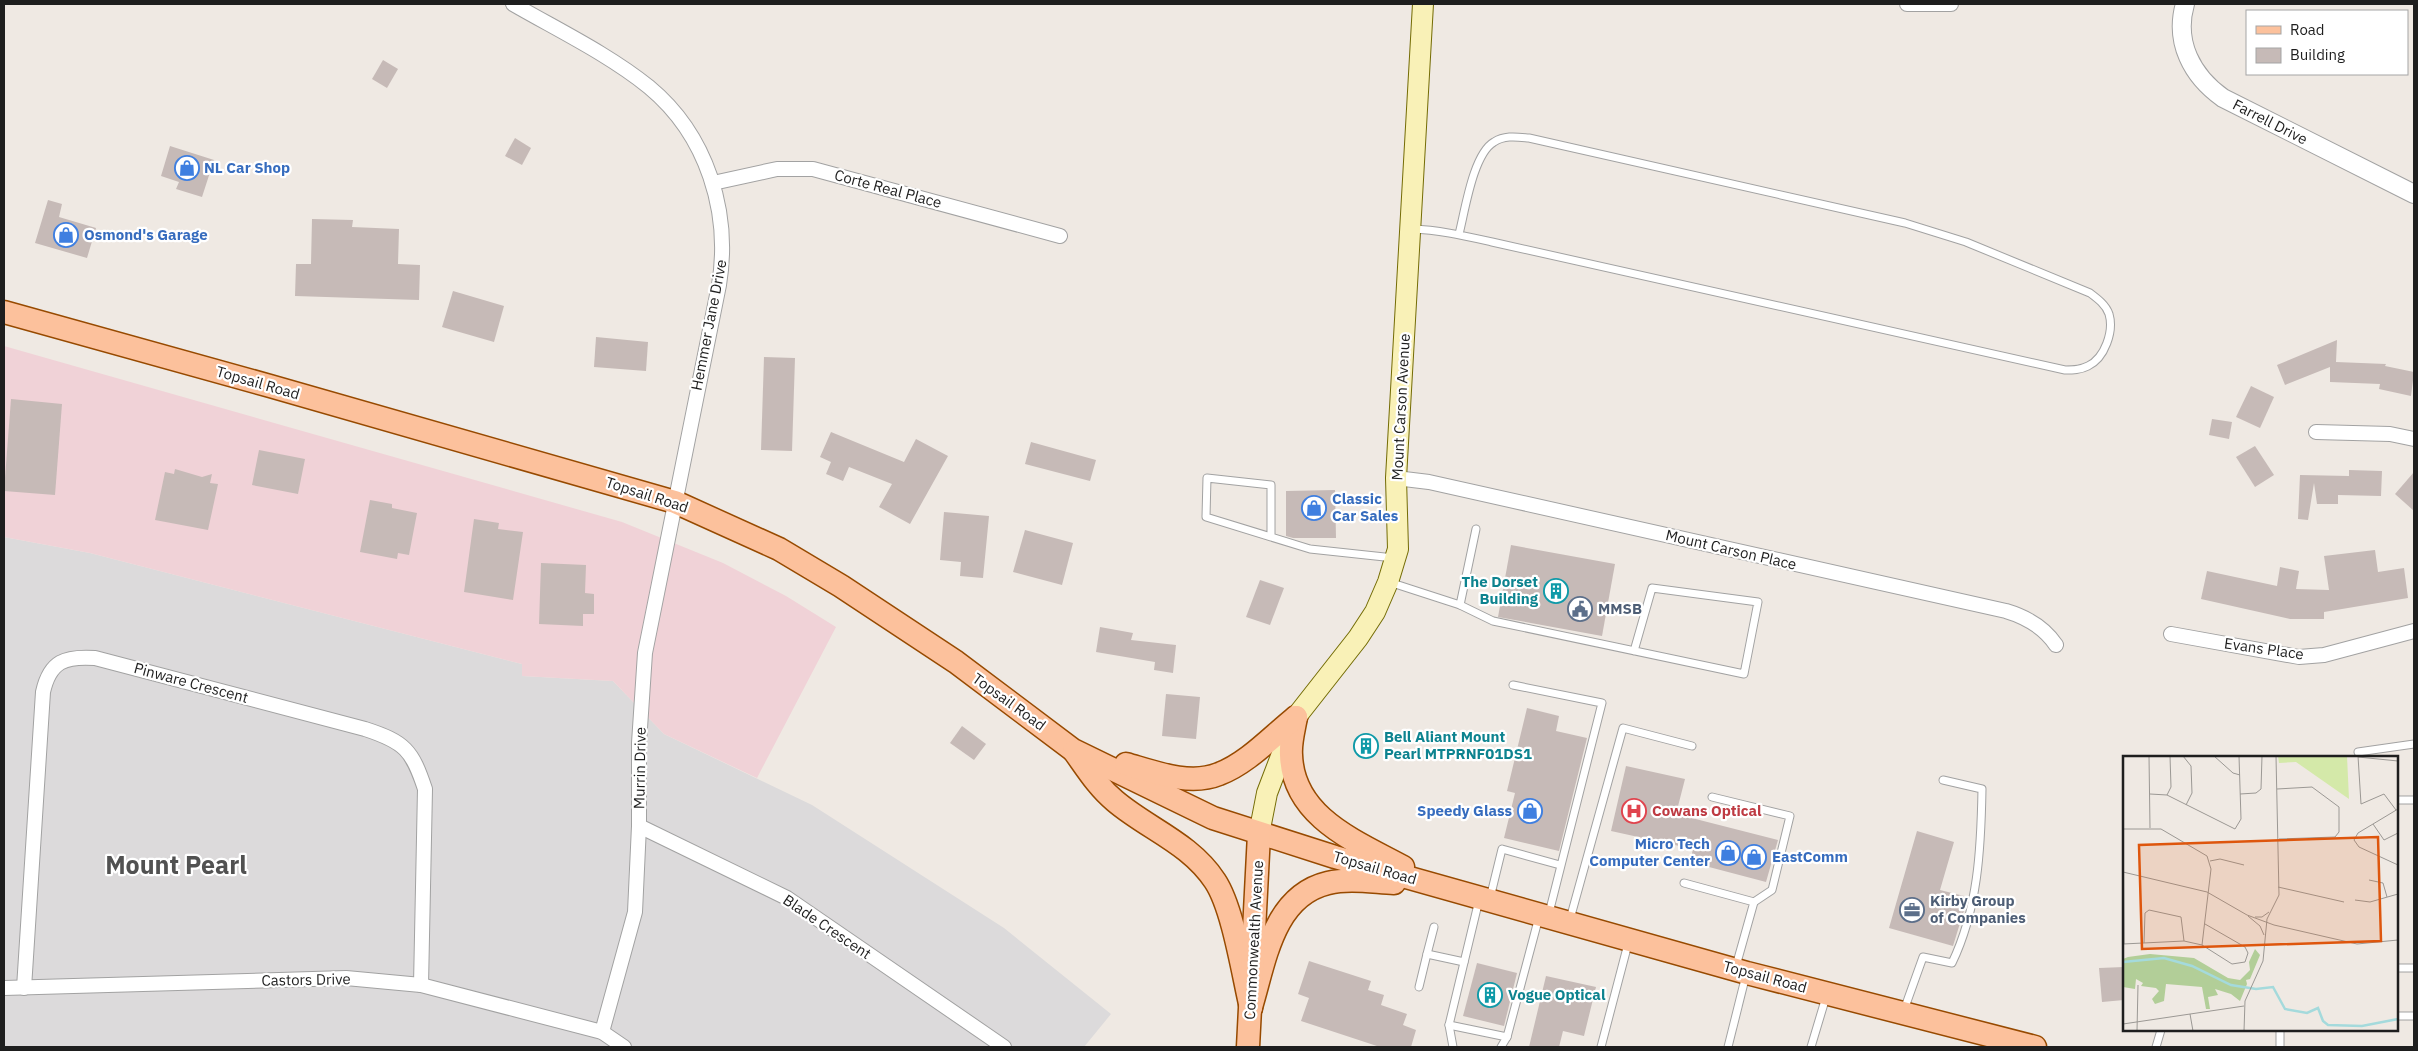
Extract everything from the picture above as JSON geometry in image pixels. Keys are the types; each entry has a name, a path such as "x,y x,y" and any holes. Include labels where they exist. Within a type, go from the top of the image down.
{"main road":[{"name":"Mount Carson Avenue","path":"1259,834 1267,793 1296,717 1358,638 1375,612 1388,582 1398,549 1396,478 1412,229 1423,4"},
{"name":"Topsail Road","path":"4,312 279,388 675,502 780,549 841,586 956,662 1073,750 1192,809 1259,834 1741,971 1902,1015 2035,1047"},
{"path":"1073,750 1166,775 1196,778 1218,775 1249,756 1296,717"},
{"path":"1296,717 1290,753 1293,776 1298,791 1308,805 1337,830 1434,884"},
{"path":"1073,750 1097,783 1115,801 1175,841 1201,863 1215,881 1224,898 1251,1008"},
{"name":"Commonwealth Avenue","path":"1248,1047 1259,834"},
{"path":"1251,1008 1272,935 1279,920 1290,906 1313,887 1346,881 1434,884"}],"street":[{"name":"Hemmer Jane Drive","path":"513,4 618,64 650,88 665,102 690,133 713,183 722,233 722,267 675,502"},
{"path":"1907,4 1951,4"},
{"name":"Farrell Drive","path":"2185,4 2182,21 2184,47 2196,72 2214,91 2224,98 2414,194"},
{"name":"Corte Real Place","path":"713,183 777,169 814,169 1060,236"},
{"path":"2316,432 2390,434 2414,439"},
{"name":"Mount Carson Place","path":"1396,478 1430,482 2006,611 2028,619 2040,627 2056,644"},
{"name":"Murrin Drive","path":"602,1032 635,912 639,826 639,743 645,653 675,502"},
{"name":"Evans Place","path":"2172,634 2299,657 2324,654 2414,631"},
{"name":"Pinware Crescent","path":"24,988 43,692 47,677 58,662 76,657 95,658 365,729 384,735 404,745 418,766 425,789 421,985"},
{"name":"Blade Crescent","path":"639,826 786,898 1004,1047"},
{"name":"Castors Drive","path":"4,988 346,978 421,985 602,1032"},
{"path":"602,1032 624,1047"}],"lane":[{"path":"1412,229 1445,231 1459,234 2065,370 2079,370 2090,366 2100,356 2108,340 2110,324 2108,313 2102,302 2090,294 1966,242 1905,223 1528,138 1510,137 1494,141 1485,150 1477,166 1459,234"},
{"path":"1271,537 1271,485 1207,478 1206,517 1271,537 1310,549 1395,558"},
{"path":"1460,605 1476,529"},
{"path":"1388,582 1460,605 1493,622 1634,652 1744,674 1758,602 1652,588 1634,652"},
{"path":"1513,685 1602,703 1560,865 1552,917"},
{"path":"1501,1047 1507,1037 1623,728 1692,746"},
{"path":"2358,752 2414,744"},
{"path":"1902,1015 1923,957 1952,963 1959,948 1976,892 1981,835 1982,789 1943,780"},
{"path":"1712,797 1790,816 1772,890 1754,902 1728,1047"},
{"path":"2398,800 2414,800"},
{"path":"1453,1047 1449,1025 1464,962 1502,849 1560,865"},
{"path":"1684,883 1754,902"},
{"path":"1418,987 1434,927"},
{"path":"1601,1047 1630,939"},
{"path":"1427,954 1464,962"},
{"path":"2398,968 2414,968"},
{"path":"1811,1047 1826,994"},
{"path":"2398,1016 2414,1016"},
{"path":"1449,1025 1507,1037"},
{"path":"2156,1047 2161,1031"},
{"path":"2280,1031 2280,1047"}],"shaded area":[{"path":"4,346 622,522 723,563 786,596 836,627 757,778 664,734 613,681 522,676 522,664 90,553 4,537"},
{"path":"4,537 90,553 522,664 522,676 613,681 664,734 812,805 1004,928 1111,1014 1084,1047 4,1047"}],"building":[{"path":"383,60 398,69 387,88 372,79"},
{"path":"515,138 531,148 522,165 505,156"},
{"name":"NL Car Shop","path":"170,146 214,160 202,197 176,189 179,182 161,176"},
{"name":"Osmond's Garage","path":"48,200 62,204 59,217 96,228 87,258 35,243"},
{"path":"312,219 353,220 352,227 399,229 398,264 420,265 419,300 295,296 296,264 311,264"},
{"path":"453,291 504,306 494,342 442,327"},
{"path":"596,337 648,342 646,371 594,367"},
{"path":"2337,340 2336,362 2386,364 2385,366 2414,372 2411,396 2379,389 2380,384 2330,382 2330,367 2285,385 2277,365"},
{"path":"764,357 795,358 792,451 761,450"},
{"path":"2251,386 2274,397 2260,428 2236,417"},
{"path":"11,399 62,404 55,495 4,491"},
{"path":"2212,419 2232,422 2229,439 2209,435"},
{"path":"831,432 904,462 916,439 948,456 910,524 879,507 892,484 849,467 843,481 826,474 831,462 820,457"},
{"path":"1031,442 1096,460 1090,481 1025,464"},
{"path":"2255,446 2274,475 2255,487 2236,457"},
{"path":"259,450 305,459 298,494 252,485"},
{"path":"175,469 202,477 212,474 210,483 218,484 208,530 155,520 165,472 174,474"},
{"path":"2349,470 2382,471 2381,496 2338,495 2338,504 2317,504 2314,483 2308,520 2298,519 2300,475 2349,476"},
{"path":"2414,472 2414,511 2395,494"},
{"path":"1335,490 1336,538 1293,538 1286,536 1286,491"},
{"path":"370,500 392,504 392,508 417,513 409,555 398,553 397,559 360,552"},
{"path":"944,512 989,516 983,578 960,576 961,562 940,560"},
{"path":"474,519 499,523 498,529 523,532 513,600 464,592"},
{"path":"1025,530 1073,543 1062,585 1013,572"},
{"name":"The Dorset Building","path":"1511,545 1615,564 1602,636 1498,617"},
{"path":"2375,550 2378,572 2404,568 2408,598 2324,612 2324,619 2290,619 2201,599 2207,571 2277,586 2280,567 2299,571 2296,589 2329,590 2324,556"},
{"path":"541,563 586,565 585,593 594,594 594,614 583,614 583,626 539,624"},
{"path":"1260,580 1284,588 1270,625 1246,617"},
{"path":"1100,627 1133,633 1131,640 1176,645 1173,673 1154,670 1155,662 1096,652"},
{"path":"1166,694 1200,697 1196,739 1162,736"},
{"path":"1527,708 1559,716 1556,731 1587,738 1559,851 1504,838 1515,793 1507,791"},
{"path":"962,726 986,744 974,760 950,743"},
{"path":"1626,766 1685,779 1676,814 1778,840 1766,882 1690,862 1693,849 1611,831"},
{"path":"1917,831 1954,842 1940,890 1968,897 1953,946 1889,928"},
{"path":"1309,961 1371,981 1368,990 1384,995 1381,1005 1407,1014 1403,1025 1416,1030 1411,1047 1380,1047 1301,1021 1309,998 1298,994"},
{"name":"Vogue Optical","path":"1477,963 1517,973 1504,1026 1463,1016"},
{"path":"2123,967 2123,1000 2102,1002 2099,968"},
{"path":"1546,976 1596,987 1584,1036 1563,1031 1559,1047 1529,1047"}],"place":[{"name":"NL Car Shop","path":"187,168"},
{"name":"Osmond's Garage","path":"66,235"},
{"name":"Classic Car Sales","path":"1314,508"},
{"name":"The Dorset Building","path":"1556,591"},
{"name":"MMSB","path":"1580,609"},
{"name":"Bell Aliant Mount Pearl MTPRNF01DS1","path":"1366,746"},
{"name":"Speedy Glass","path":"1530,811"},
{"name":"Cowans Optical","path":"1634,811"},
{"name":"Micro Tech Computer Center","path":"1728,853"},
{"name":"EastComm","path":"1754,857"},
{"name":"Kirby Group of Companies","path":"1912,910"},
{"name":"Vogue Optical","path":"1490,995"}],"district":[{"name":"Mount Pearl","path":"176,865"}]}
